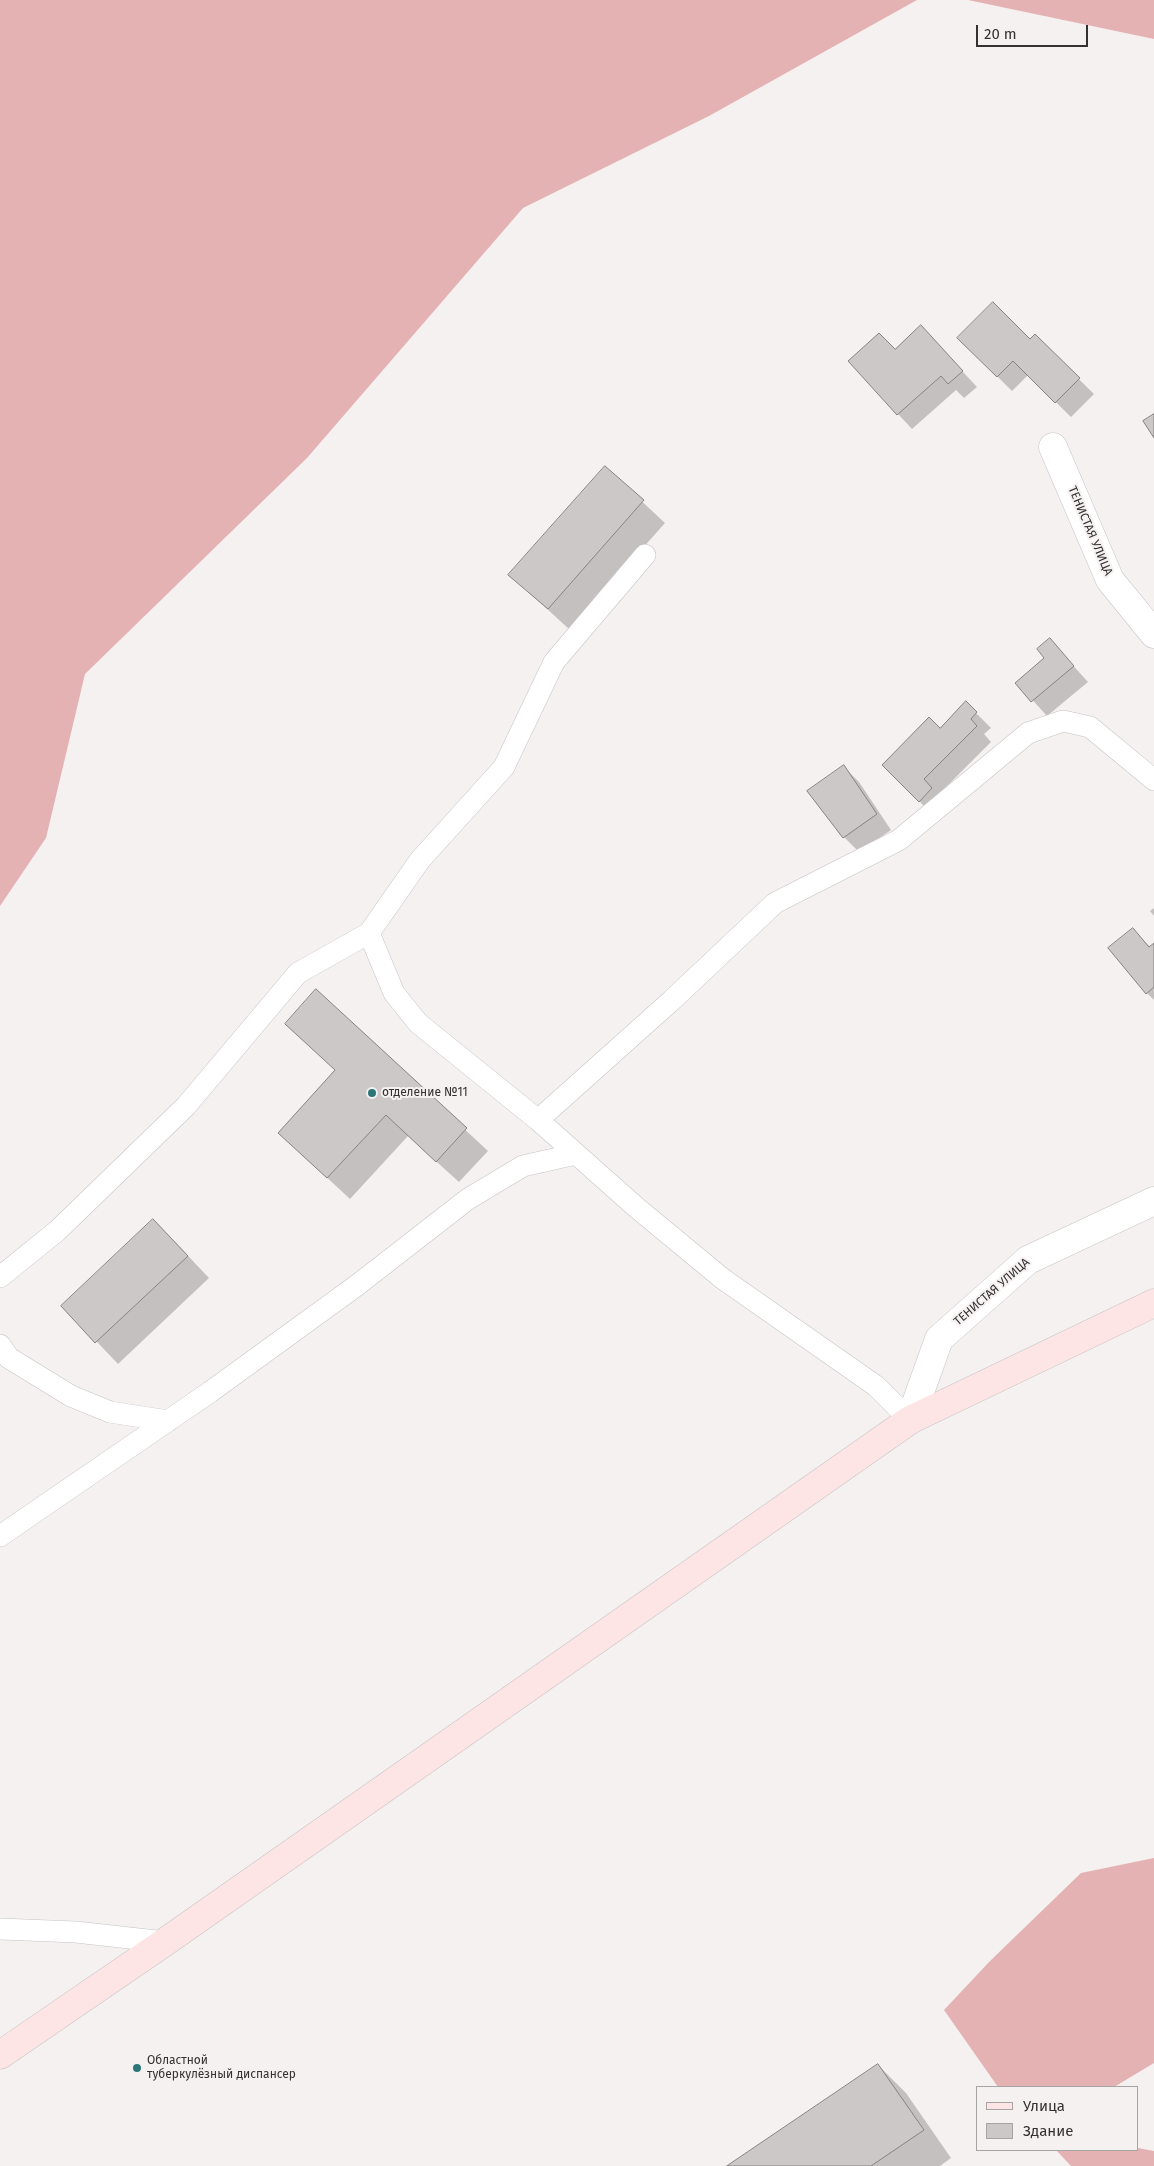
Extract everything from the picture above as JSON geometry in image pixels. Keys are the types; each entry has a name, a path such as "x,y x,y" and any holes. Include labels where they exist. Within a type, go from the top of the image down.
{"street":[{"name":"ТЕНИСТАЯ УЛИЦА","path":"1053,447 1110,580 1154,634"},
{"name":"ТЕНИСТАЯ УЛИЦА","path":"910,1420 939,1338 1028,1260 1154,1200"},
{"path":"0,2055 165,1942 910,1420 1154,1303"}],"lane":[{"path":"0,1277 57,1231 186,1106 298,973 370,933 420,860 504,767 554,662 645,555"},
{"path":"538,1120 671,1001 775,903 899,840 1028,733 1063,721 1090,727 1154,780"},
{"path":"370,933 394,993 418,1023 538,1120 637,1208 723,1279 876,1386 910,1420"},
{"path":"0,1536 168,1421 356,1286 468,1199 523,1166 576,1154"},
{"path":"0,1345 8,1358 72,1396 110,1412 168,1421"},
{"path":"0,1930 76,1932 165,1942"}],"shaded area":[{"path":"0,0 917,0 709,116 523,208 307,458 85,674 46,838 0,906"},
{"path":"968,0 1154,0 1154,39"},
{"path":"1154,1858 1154,2063 1116,2086 997,2086 944,2010 990,1961 1081,1873"},
{"path":"1139,2148 1154,2151 1154,2166 1071,2166 1057,2151 1139,2151"}],"building":[{"path":"993,302 1030,339 1035,334 1080,378 1055,403 1013,361 997,377 957,338"},
{"path":"921,325 963,371 948,384 941,376 897,415 848,361 879,333 895,349"},
{"path":"1154,414 1154,438 1143,421"},
{"path":"605,466 644,500 548,609 508,575"},
{"path":"1050,638 1074,666 1031,702 1015,683 1044,658 1037,649"},
{"path":"966,701 977,712 971,719 977,726 924,779 932,788 919,802 882,765 929,717 940,728"},
{"path":"844,765 877,814 843,838 807,791"},
{"path":"1133,928 1149,947 1154,943 1154,987 1146,994 1108,948"},
{"name":"отделение №11","path":"316,989 467,1128 436,1162 386,1115 327,1178 278,1133 335,1070 285,1024"},
{"path":"153,1219 188,1256 95,1343 61,1306"},
{"path":"878,2064 924,2130 871,2166 727,2166"}],"place":[{"name":"отделение №11","path":"372,1093"},
{"name":"Областной туберкулёзный диспансер","path":"137,2068"}]}
